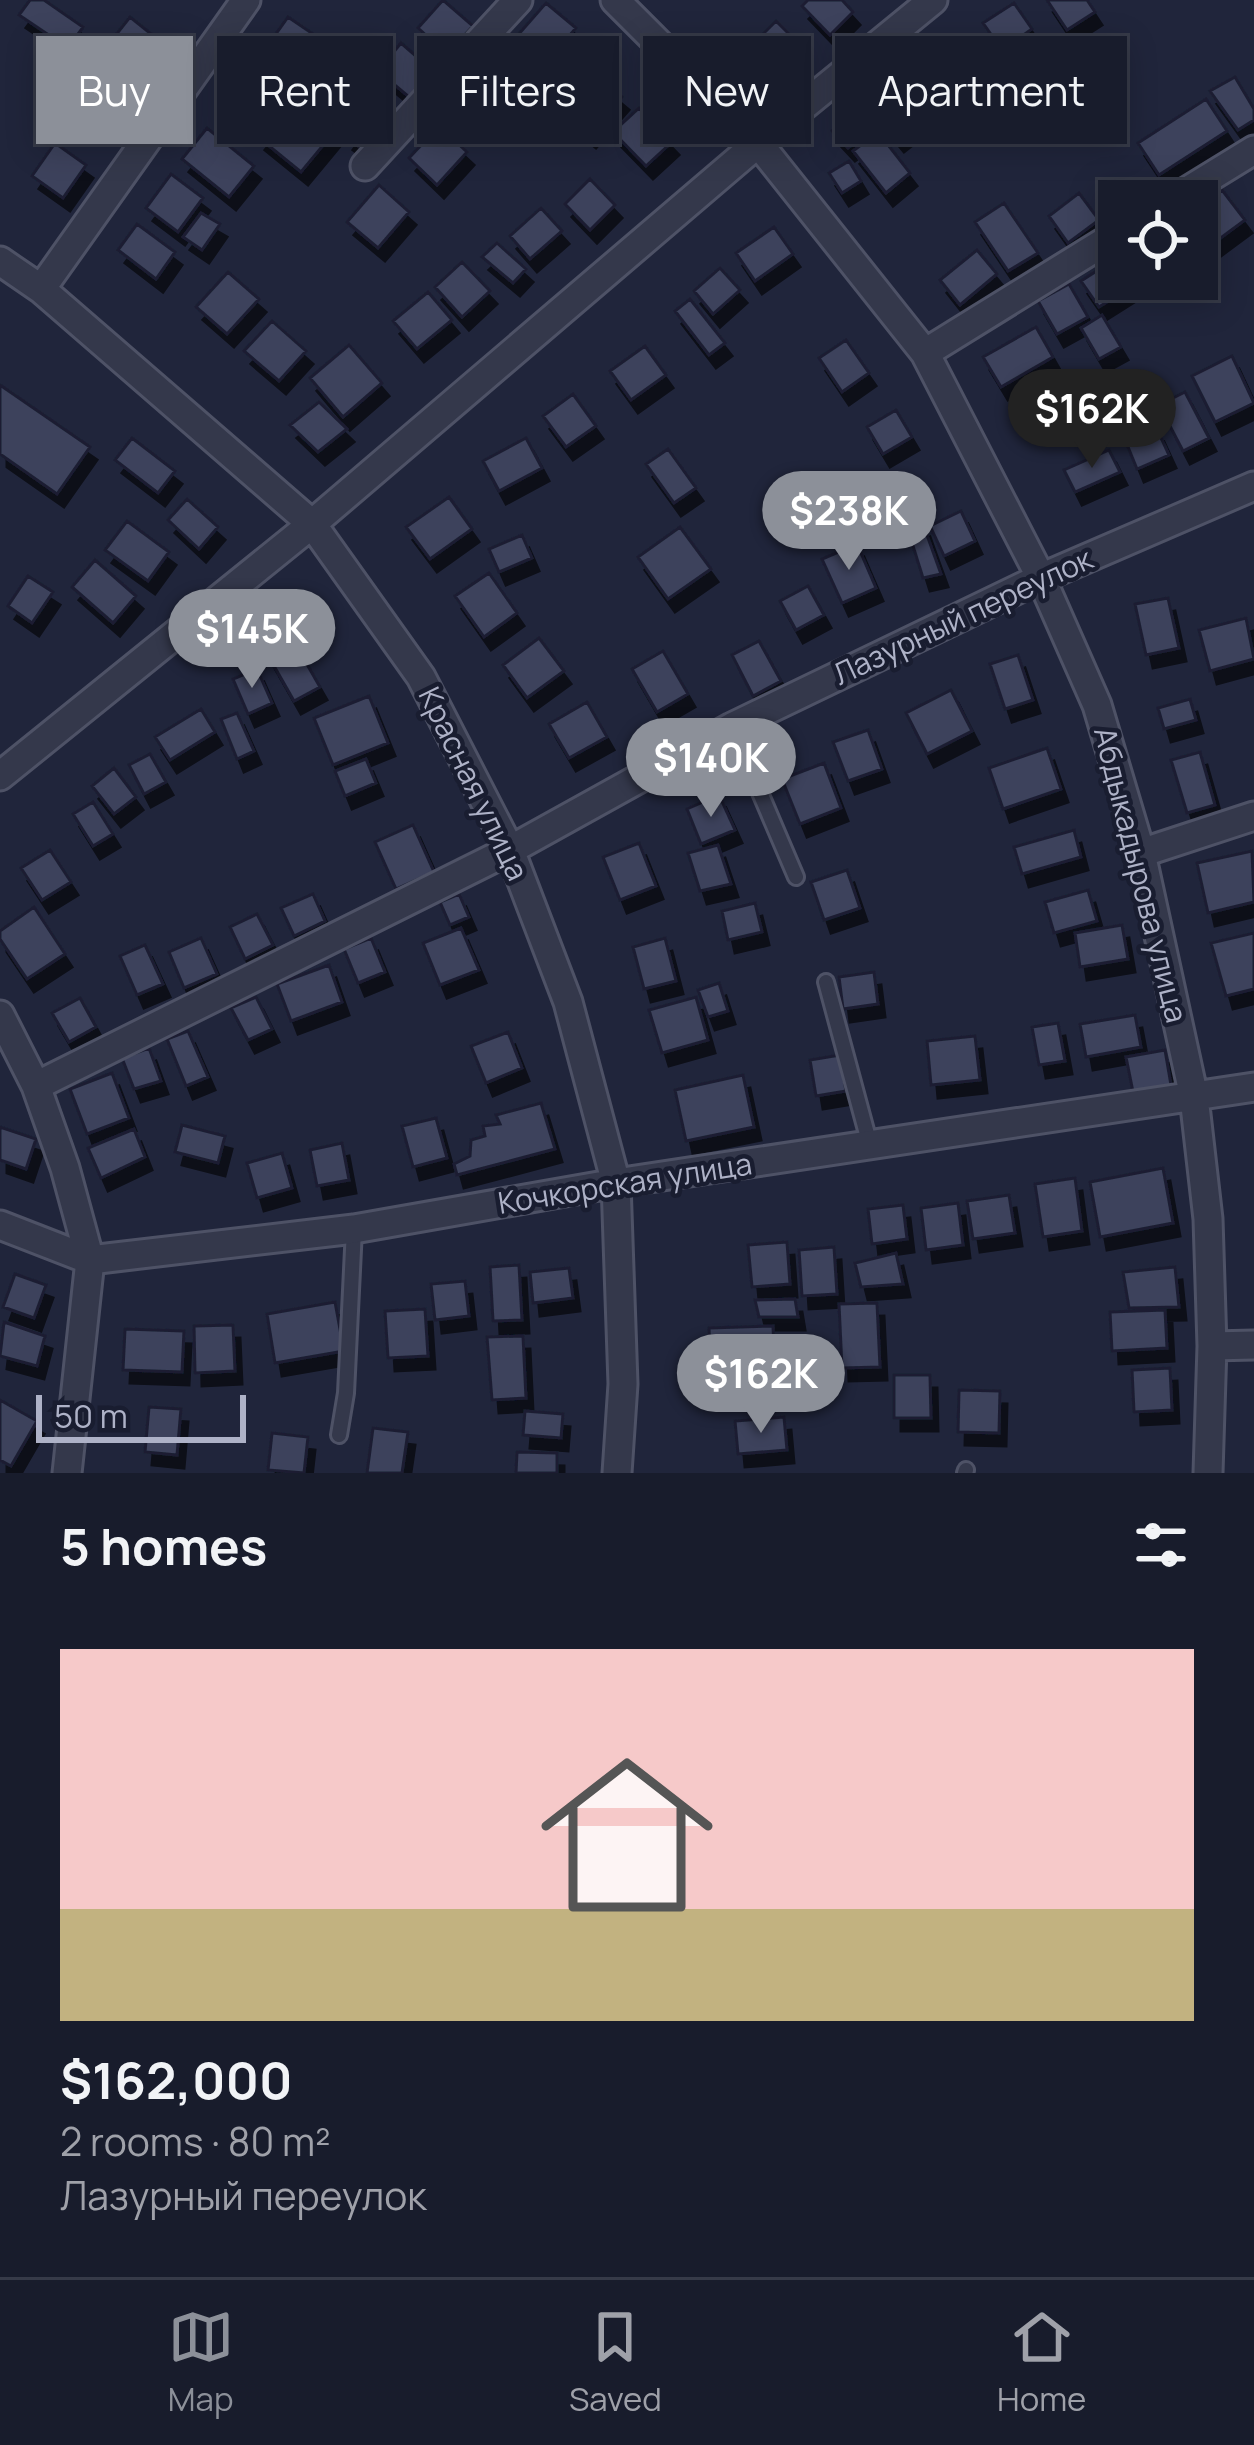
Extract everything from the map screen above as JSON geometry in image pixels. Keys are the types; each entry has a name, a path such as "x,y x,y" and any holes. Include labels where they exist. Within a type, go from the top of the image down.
{"street":[{"path":"41,290 246,0"},
{"path":"365,166 518,0"},
{"name":"Абдыкадырова улица","path":"615,0 651,36"},
{"path":"811,100 933,0"},
{"path":"0,776 312,524 757,144"},
{"name":"Абдыкадырова улица","path":"759,144 925,353 1041,578 1096,705 1141,854 1194,1097 1208,1219 1212,1346 1208,1473"},
{"path":"1205,180 1254,150"},
{"path":"925,353 1098,246"},
{"name":"Красная улица","path":"0,261 41,290 312,524 421,677 510,850 568,1002 616,1183 623,1384 616,1473"},
{"name":"Лазурный переулок","path":"36,1086 510,850 732,727 1041,578 1254,486"},
{"path":"1141,854 1254,815"},
{"path":"0,1016 36,1086 90,1260 67,1473"},
{"name":"Кочкорская улица","path":"0,1226 90,1260 354,1229 616,1183 1254,1087"},
{"path":"1212,1346 1254,1346"}],"lane":[{"path":"732,727 796,877"},
{"path":"826,982 870,1145"},
{"path":"339,1435 346,1393 354,1229"}],"building":[{"path":"30,0 44,0 83,27 77,36 50,36 19,15"},
{"path":"443,0 473,26 464,36 427,36 418,28"},
{"path":"808,0 842,0 853,12 830,35 802,6"},
{"path":"1047,0 1087,0 1095,12 1067,30"},
{"path":"546,3 576,28 569,36 517,36"},
{"path":"1014,3 1032,29 1022,36 992,36 983,23"},
{"path":"130,17 154,36 115,36"},
{"path":"288,17 316,36 275,36"},
{"path":"776,21 791,36 761,36"},
{"path":"401,43 417,57 417,88 409,97 393,84 393,53"},
{"path":"1235,77 1254,109 1254,120 1238,130 1210,91"},
{"path":"1206,99 1227,131 1159,175 1138,143"},
{"path":"639,108 643,144 670,144 646,166 619,138 619,126"},
{"path":"207,128 217,136 217,144 227,144 254,166 229,197 182,159"},
{"path":"54,144 86,165 63,198 32,176"},
{"path":"267,144 324,144 301,172"},
{"path":"422,144 458,144 467,152 437,185 409,158"},
{"path":"862,144 887,144 910,173 886,193 853,151"},
{"path":"849,161 861,181 842,193 829,173"},
{"path":"171,174 203,198 178,232 146,208"},
{"path":"590,179 615,205 590,230 565,204"},
{"path":"379,185 409,212 378,248 347,222"},
{"path":"1222,190 1245,220 1218,240 1218,193"},
{"path":"1079,193 1098,221 1068,243 1049,216"},
{"path":"1004,203 1038,253 1008,271 975,222"},
{"path":"541,208 562,231 530,259 510,236"},
{"path":"201,213 220,224 202,250 183,237"},
{"path":"137,224 175,252 156,279 118,250"},
{"path":"774,227 793,254 755,281 736,253"},
{"path":"497,243 526,269 513,283 482,257"},
{"path":"977,250 997,274 960,305 940,280"},
{"path":"462,262 490,291 462,317 435,287"},
{"path":"720,268 740,290 713,314 694,291"},
{"path":"1098,270 1098,300 1110,300 1099,307 1081,281"},
{"path":"228,272 259,299 227,334 196,307"},
{"path":"1069,284 1088,317 1057,334 1038,301"},
{"path":"428,292 452,320 417,349 393,321"},
{"path":"690,299 725,343 709,355 675,311"},
{"path":"1102,315 1121,347 1099,359 1081,328"},
{"path":"272,321 306,351 279,381 244,351"},
{"path":"1036,327 1053,357 1001,387 983,357"},
{"path":"846,340 869,373 842,392 819,358"},
{"path":"349,345 382,383 343,417 310,378"},
{"path":"645,346 666,375 631,400 610,371"},
{"path":"1232,356 1254,403 1215,422 1192,376"},
{"path":"1079,379 1091,405 1041,427 1029,401"},
{"path":"0,385 90,447 57,494 0,454"},
{"path":"1185,392 1209,438 1183,451 1159,405"},
{"path":"573,394 596,426 566,447 543,416"},
{"path":"319,402 347,429 318,452 290,425"},
{"path":"896,410 912,437 883,454 867,427"},
{"path":"1157,429 1169,455 1137,469 1126,442"},
{"path":"132,438 175,471 158,493 115,460"},
{"path":"526,438 542,468 499,491 483,461"},
{"path":"668,449 696,488 674,503 646,464"},
{"path":"1109,450 1120,472 1075,492 1064,470"},
{"path":"449,497 472,529 430,559 406,527"},
{"path":"187,499 218,527 199,549 168,520"},
{"path":"961,511 975,541 944,556 930,526"},
{"path":"127,521 169,552 148,581 105,550"},
{"path":"923,524 941,574 923,578 908,530"},
{"path":"680,527 711,569 668,599 638,557"},
{"path":"522,535 532,558 499,572 489,549"},
{"path":"857,544 876,588 842,603 822,559"},
{"path":"95,560 136,596 113,623 72,587"},
{"path":"489,573 517,613 484,637 455,596"},
{"path":"28,576 53,592 32,623 8,606"},
{"path":"808,586 824,615 796,630 780,601"},
{"path":"1168,598 1179,648 1146,655 1135,604"},
{"path":"278,614 320,687 294,701 253,629"},
{"path":"1246,618 1254,659 1210,671 1199,630"},
{"path":"539,638 564,671 527,698 503,665"},
{"path":"759,641 781,681 753,696 732,655"},
{"path":"663,651 688,694 657,712 632,669"},
{"path":"1018,655 1033,700 1005,709 990,664"},
{"path":"257,669 272,703 248,714 233,679"},
{"path":"951,690 972,731 927,754 906,713"},
{"path":"369,696 388,743 333,765 314,718"},
{"path":"1190,699 1196,720 1164,729 1158,708"},
{"path":"587,702 607,737 569,758 549,724"},
{"path":"201,709 215,732 170,760 155,737"},
{"path":"237,713 254,751 237,759 221,719"},
{"path":"868,730 882,769 848,781 833,742"},
{"path":"1047,748 1061,789 1003,809 989,768"},
{"path":"1200,752 1215,805 1187,813 1171,760"},
{"path":"150,754 166,782 144,794 129,765"},
{"path":"366,759 376,783 345,796 335,771"},
{"path":"824,763 841,808 800,824 782,779"},
{"path":"114,768 136,797 114,814 92,786"},
{"path":"719,795 735,830 701,844 687,809"},
{"path":"93,802 113,834 93,846 73,814"},
{"path":"413,825 434,872 396,889 375,842"},
{"path":"1074,830 1081,857 1022,874 1014,847"},
{"path":"639,843 656,886 620,900 603,857"},
{"path":"718,845 731,884 700,891 688,853"},
{"path":"50,850 71,882 42,900 21,868"},
{"path":"1252,851 1254,902 1208,913 1197,863"},
{"path":"847,870 860,908 824,920 811,882"},
{"path":"1088,890 1097,921 1054,933 1045,902"},
{"path":"313,894 325,921 294,936 281,908"},
{"path":"459,894 469,917 450,925 440,902"},
{"path":"755,903 762,932 728,940 722,911"},
{"path":"34,907 65,954 27,979 0,939 0,931"},
{"path":"257,914 273,945 245,959 230,927"},
{"path":"1122,925 1128,959 1080,967 1075,933"},
{"path":"461,928 479,970 440,985 423,943"},
{"path":"1254,933 1254,989 1226,996 1211,943"},
{"path":"201,938 217,974 184,988 169,952"},
{"path":"371,938 385,972 358,983 344,949"},
{"path":"665,938 676,981 644,989 633,947"},
{"path":"145,945 163,984 137,995 120,956"},
{"path":"329,965 342,1002 291,1021 277,984"},
{"path":"874,972 878,1004 843,1009 839,977"},
{"path":"719,983 728,1011 708,1017 698,990"},
{"path":"256,997 272,1029 248,1040 231,1008"},
{"path":"696,997 708,1040 662,1053 649,1010"},
{"path":"80,998 96,1027 69,1042 52,1013"},
{"path":"1135,1015 1141,1047 1086,1057 1080,1024"},
{"path":"1058,1023 1065,1061 1039,1065 1032,1027"},
{"path":"188,1031 208,1077 186,1086 167,1039"},
{"path":"508,1032 522,1068 486,1083 471,1046"},
{"path":"975,1036 980,1080 931,1085 927,1041"},
{"path":"149,1048 161,1081 134,1089 122,1058"},
{"path":"1165,1050 1171,1085 1133,1092 1126,1057"},
{"path":"840,1055 846,1091 816,1096 810,1060"},
{"path":"112,1073 129,1118 87,1134 70,1089"},
{"path":"743,1075 754,1127 686,1141 675,1090"},
{"path":"541,1103 555,1149 457,1175 454,1164 470,1156 471,1140 485,1136 483,1126 500,1124 496,1115"},
{"path":"436,1118 447,1158 413,1167 402,1126"},
{"path":"182,1125 225,1136 218,1163 175,1152"},
{"path":"0,1127 36,1139 26,1169 0,1160"},
{"path":"134,1129 145,1157 101,1178 88,1148"},
{"path":"342,1143 349,1180 317,1186 310,1150"},
{"path":"282,1153 292,1188 257,1198 247,1163"},
{"path":"1163,1168 1173,1223 1100,1237 1090,1182"},
{"path":"1075,1178 1082,1231 1043,1237 1035,1184"},
{"path":"1009,1195 1015,1233 973,1239 967,1201"},
{"path":"958,1203 963,1245 926,1250 921,1208"},
{"path":"903,1205 907,1239 872,1244 868,1209"},
{"path":"787,1242 790,1284 752,1287 748,1245"},
{"path":"834,1247 837,1294 802,1296 799,1250"},
{"path":"896,1253 903,1284 861,1287 855,1263"},
{"path":"519,1265 522,1320 493,1321 490,1267"},
{"path":"1175,1267 1179,1307 1129,1308 1123,1272"},
{"path":"569,1268 573,1298 533,1303 530,1272"},
{"path":"15,1274 46,1285 34,1318 3,1307"},
{"path":"465,1281 469,1316 435,1320 431,1284"},
{"path":"795,1299 798,1317 759,1317 755,1300"},
{"path":"335,1302 344,1351 275,1363 267,1314"},
{"path":"877,1303 880,1367 842,1368 839,1304"},
{"path":"425,1309 428,1356 388,1358 385,1311"},
{"path":"1165,1310 1167,1348 1112,1351 1110,1312"},
{"path":"4,1322 45,1336 37,1366 0,1356"},
{"path":"233,1325 235,1371 195,1373 194,1326"},
{"path":"773,1326 775,1374 711,1376 709,1328"},
{"path":"125,1329 184,1331 182,1372 123,1370"},
{"path":"523,1336 526,1398 492,1400 487,1337"},
{"path":"1170,1368 1172,1410 1134,1412 1132,1370"},
{"path":"894,1375 930,1375 931,1418 894,1418"},
{"path":"959,1390 1000,1391 999,1433 958,1432"},
{"path":"0,1400 37,1421 11,1466 0,1460"},
{"path":"149,1407 181,1409 177,1455 145,1452"},
{"path":"525,1411 563,1414 561,1438 523,1435"},
{"path":"784,1417 787,1450 738,1454 735,1421"},
{"path":"373,1428 408,1432 402,1473 367,1473"},
{"path":"272,1433 308,1437 304,1473 268,1470"},
{"path":"517,1452 557,1453 557,1473 516,1473"}]}
